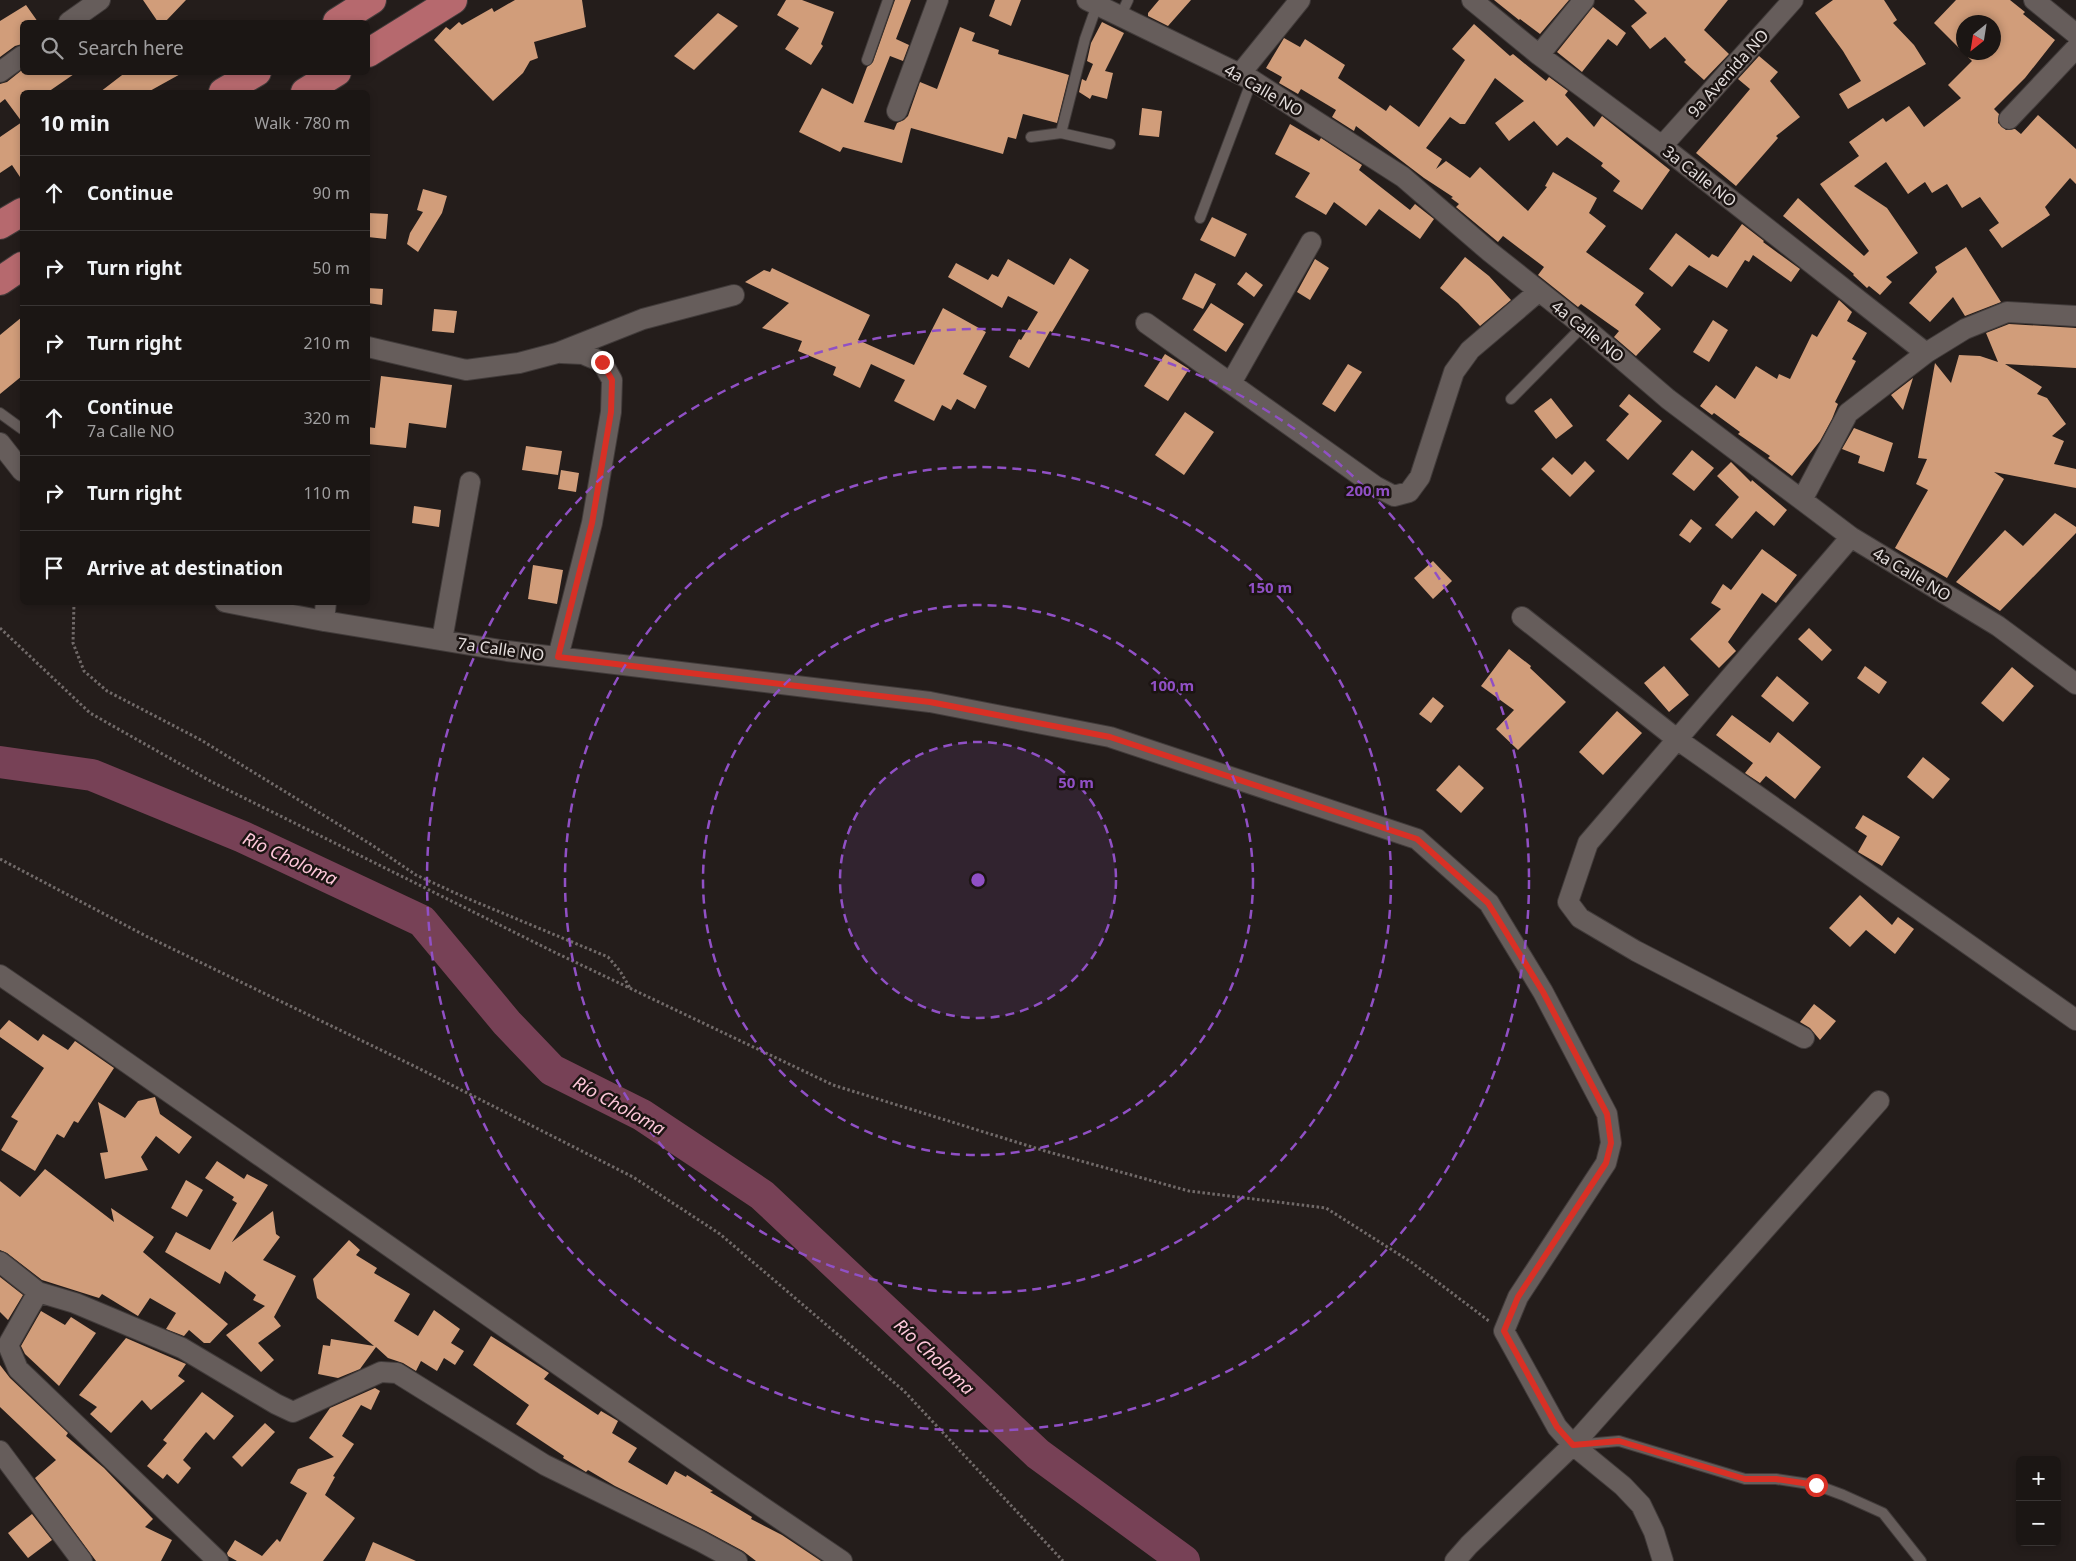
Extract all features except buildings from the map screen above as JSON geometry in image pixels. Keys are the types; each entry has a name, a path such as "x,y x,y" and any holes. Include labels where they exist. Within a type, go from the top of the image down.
{"highway":[{"path":"340,20 372,0"},
{"path":"370,52 453,0"},
{"path":"226,90 252,75"},
{"path":"0,225 20,213"},
{"path":"0,281 20,267"}],"street":[{"path":"71,20 100,0"},
{"path":"897,111 938,0"},
{"path":"1246,77 1300,0"},
{"path":"1539,55 1584,0"},
{"name":"9a Avenida NO","path":"1662,146 1794,0"},
{"path":"2034,0 2076,34"},
{"name":"4a Calle NO","path":"1092,2 1124,8 1246,77 1404,177 1538,292 1583,326 1668,399 1851,536 1998,626 2076,684"},
{"name":"3a Calle NO","path":"1482,3 1539,55 1662,146 1926,354"},
{"path":"2009,119 2076,48"},
{"path":"0,72 20,57"},
{"path":"1231,383 1312,242"},
{"path":"1146,323 1376,486 1394,496 1409,492 1420,477 1454,372 1470,350 1538,292"},
{"path":"370,347 466,370 519,363 557,353 643,319 734,295"},
{"path":"1802,500 1848,413 1926,354 1965,329 2007,312 2076,316"},
{"path":"557,353 583,354 602,362 612,380 611,412 592,523 558,657"},
{"path":"0,443 20,469"},
{"path":"442,640 470,482"},
{"path":"1804,1038 1628,946 1580,918 1568,902 1588,843 1851,536"},
{"name":"7a Calle NO","path":"255,605 325,612 442,640 558,657 930,702 1110,737 1417,839 1488,903 1543,992 1607,1114 1611,1143 1606,1163 1518,1297 1504,1331"},
{"path":"1522,617 1678,740 2076,1020"},
{"path":"0,975 730,1485 842,1561"},
{"path":"1455,1561 1468,1545 1573,1445 1878,1101"},
{"path":"0,1262 38,1292 75,1303 182,1348 276,1404 293,1412 381,1372 397,1373 545,1464 737,1561"},
{"path":"38,1292 8,1345 18,1369 218,1561"},
{"path":"1504,1331 1557,1427 1573,1445 1623,1486 1641,1505 1654,1532 1663,1561"},
{"path":"0,1451 82,1561"}],"lane":[{"path":"867,60 888,0"},
{"path":"1060,134 1085,39 1092,2"},
{"path":"1200,218 1246,77"},
{"path":"1031,137 1060,134 1110,144"},
{"path":"1511,399 1583,326"},
{"path":"0,413 20,428"},
{"path":"1573,1445 1619,1441 1745,1479 1776,1479 1816,1485 1843,1494 1884,1513 1921,1561"}],"path":[{"path":"73,605 73,643 78,657 84,671 107,691 201,740 372,845 416,875 608,957 631,988"},
{"path":"0,628 90,713 212,782 833,1085 1045,1151 1189,1191 1326,1208 1411,1262 1504,1331"},
{"path":"0,859 146,936 258,988 633,1177 720,1234 904,1391 1063,1561"}],"waterway":[{"name":"Río Choloma","path":"0,762 92,775 243,837 422,921 507,1023 552,1070 642,1115 762,1195 1038,1454 1184,1561"}],"route":[{"path":"602,362 612,380 611,412 592,523 558,657 930,702 1110,737 1417,839 1488,903 1543,992 1607,1114 1611,1143 1606,1163 1518,1297 1504,1331 1557,1427 1573,1445 1619,1441 1716,1472 1745,1479 1776,1479 1816,1485"}]}
